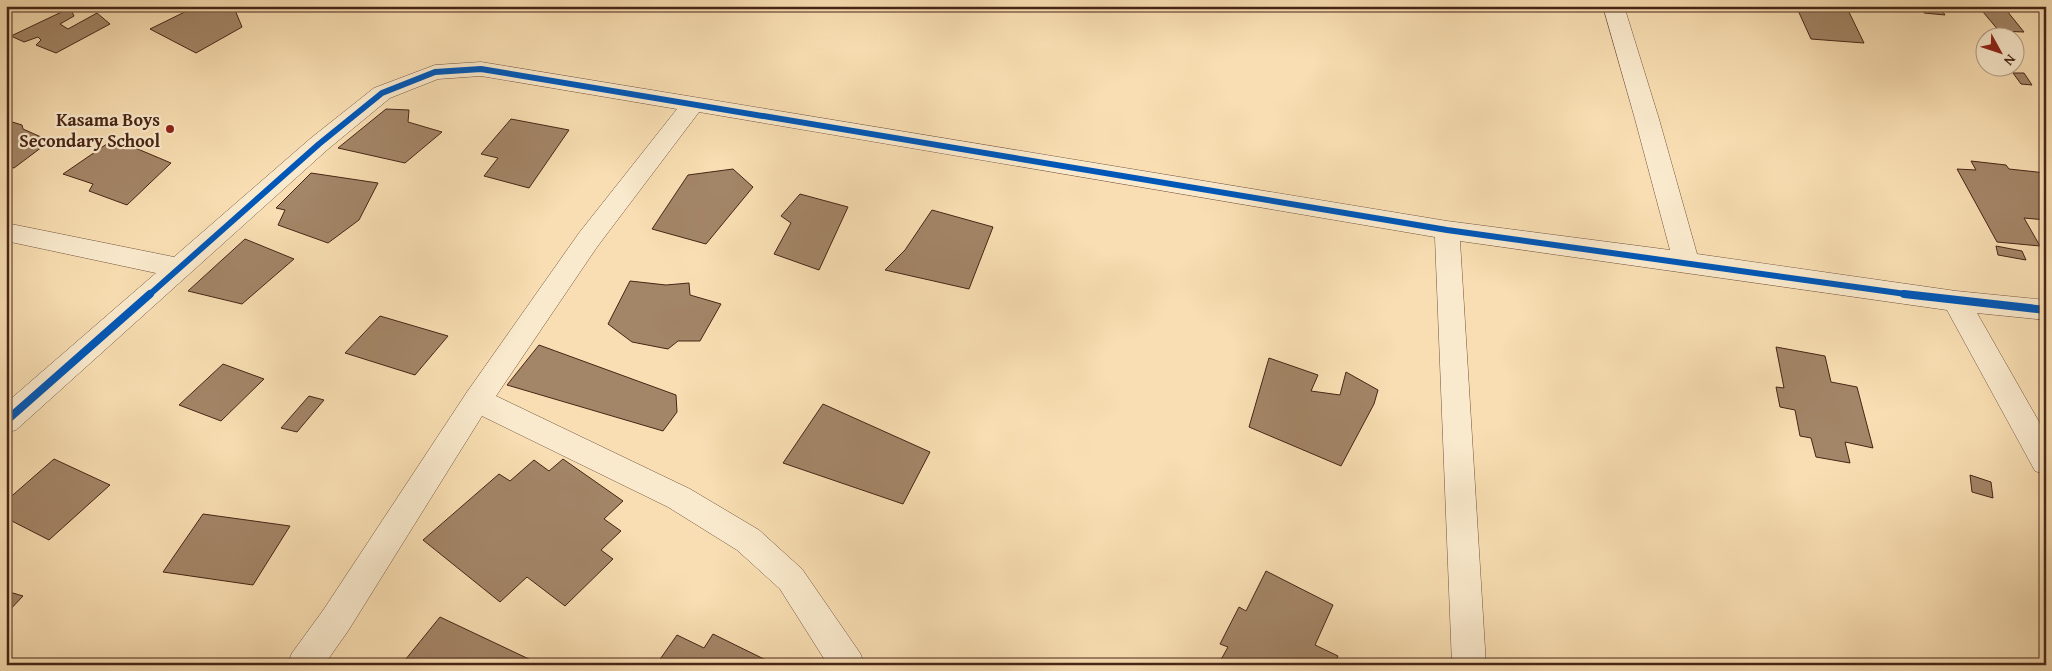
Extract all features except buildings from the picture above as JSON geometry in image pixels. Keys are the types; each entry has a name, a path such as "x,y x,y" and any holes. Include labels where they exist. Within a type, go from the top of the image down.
{"street":[{"path":"1613,6 1647,119 1686,262"},
{"path":"6,421 318,144 382,93 434,72 481,69 1447,230 1956,301 2046,310"},
{"path":"304,665 336,620 477,400 588,240 693,104"},
{"path":"1447,230 1469,665"},
{"path":"6,232 179,268"},
{"path":"1956,301 2046,462"},
{"path":"477,400 679,498 748,540 791,580 848,665"}],"cycle path":[{"path":"6,421 319,144 382,93 435,72 481,69 1447,230 1956,301 2046,310"}],"place":[{"name":"Kasama Boys Secondary School","path":"170,129"}]}
